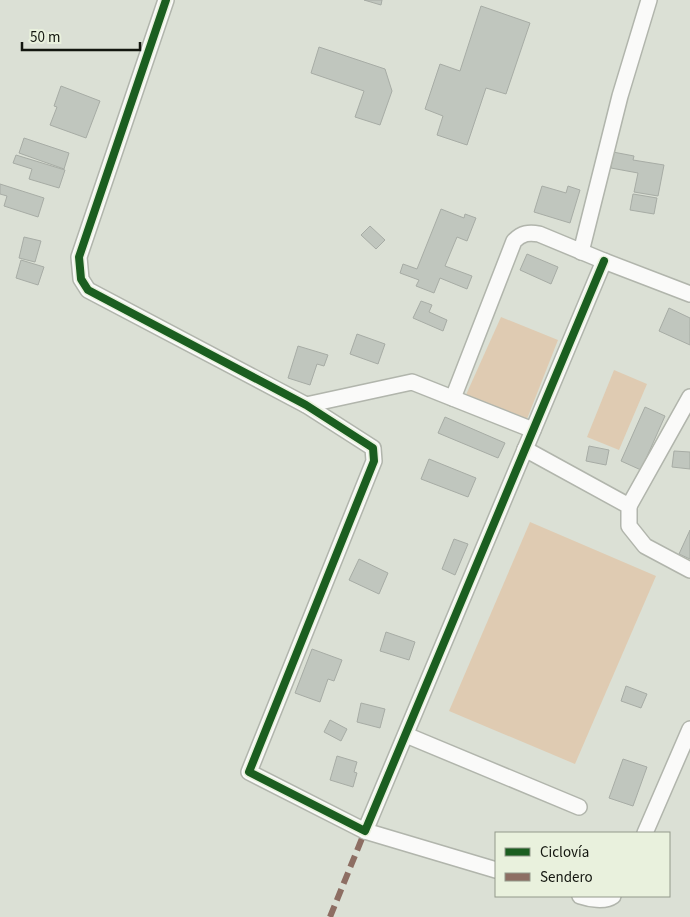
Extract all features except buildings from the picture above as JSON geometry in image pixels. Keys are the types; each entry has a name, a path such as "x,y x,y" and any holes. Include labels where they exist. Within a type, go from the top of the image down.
{"street":[{"path":"166,0 78,258 81,279 88,290 306,405 373,448 374,461 249,772 365,831 495,870"},
{"path":"581,252 620,96 648,0"},
{"path":"453,398 514,240 528,232 539,234 690,294"},
{"path":"365,831 604,261"},
{"path":"306,405 412,382 533,430"},
{"path":"690,397 629,506 629,526 645,546 690,570"},
{"path":"525,448 629,506"},
{"path":"645,832 690,729"},
{"path":"406,735 579,808"},
{"path":"584,897 609,899 612,897"}],"shaded area":[{"path":"501,317 558,340 527,419 465,397"},
{"path":"614,370 647,384 619,450 587,437"},
{"path":"530,522 656,576 575,764 449,711"}],"marked path":[{"path":"330,917 365,831"}],"cycle path":[{"path":"166,0 79,257 81,279 88,290 306,405 373,448 374,461 249,772 365,831 604,261"}]}
